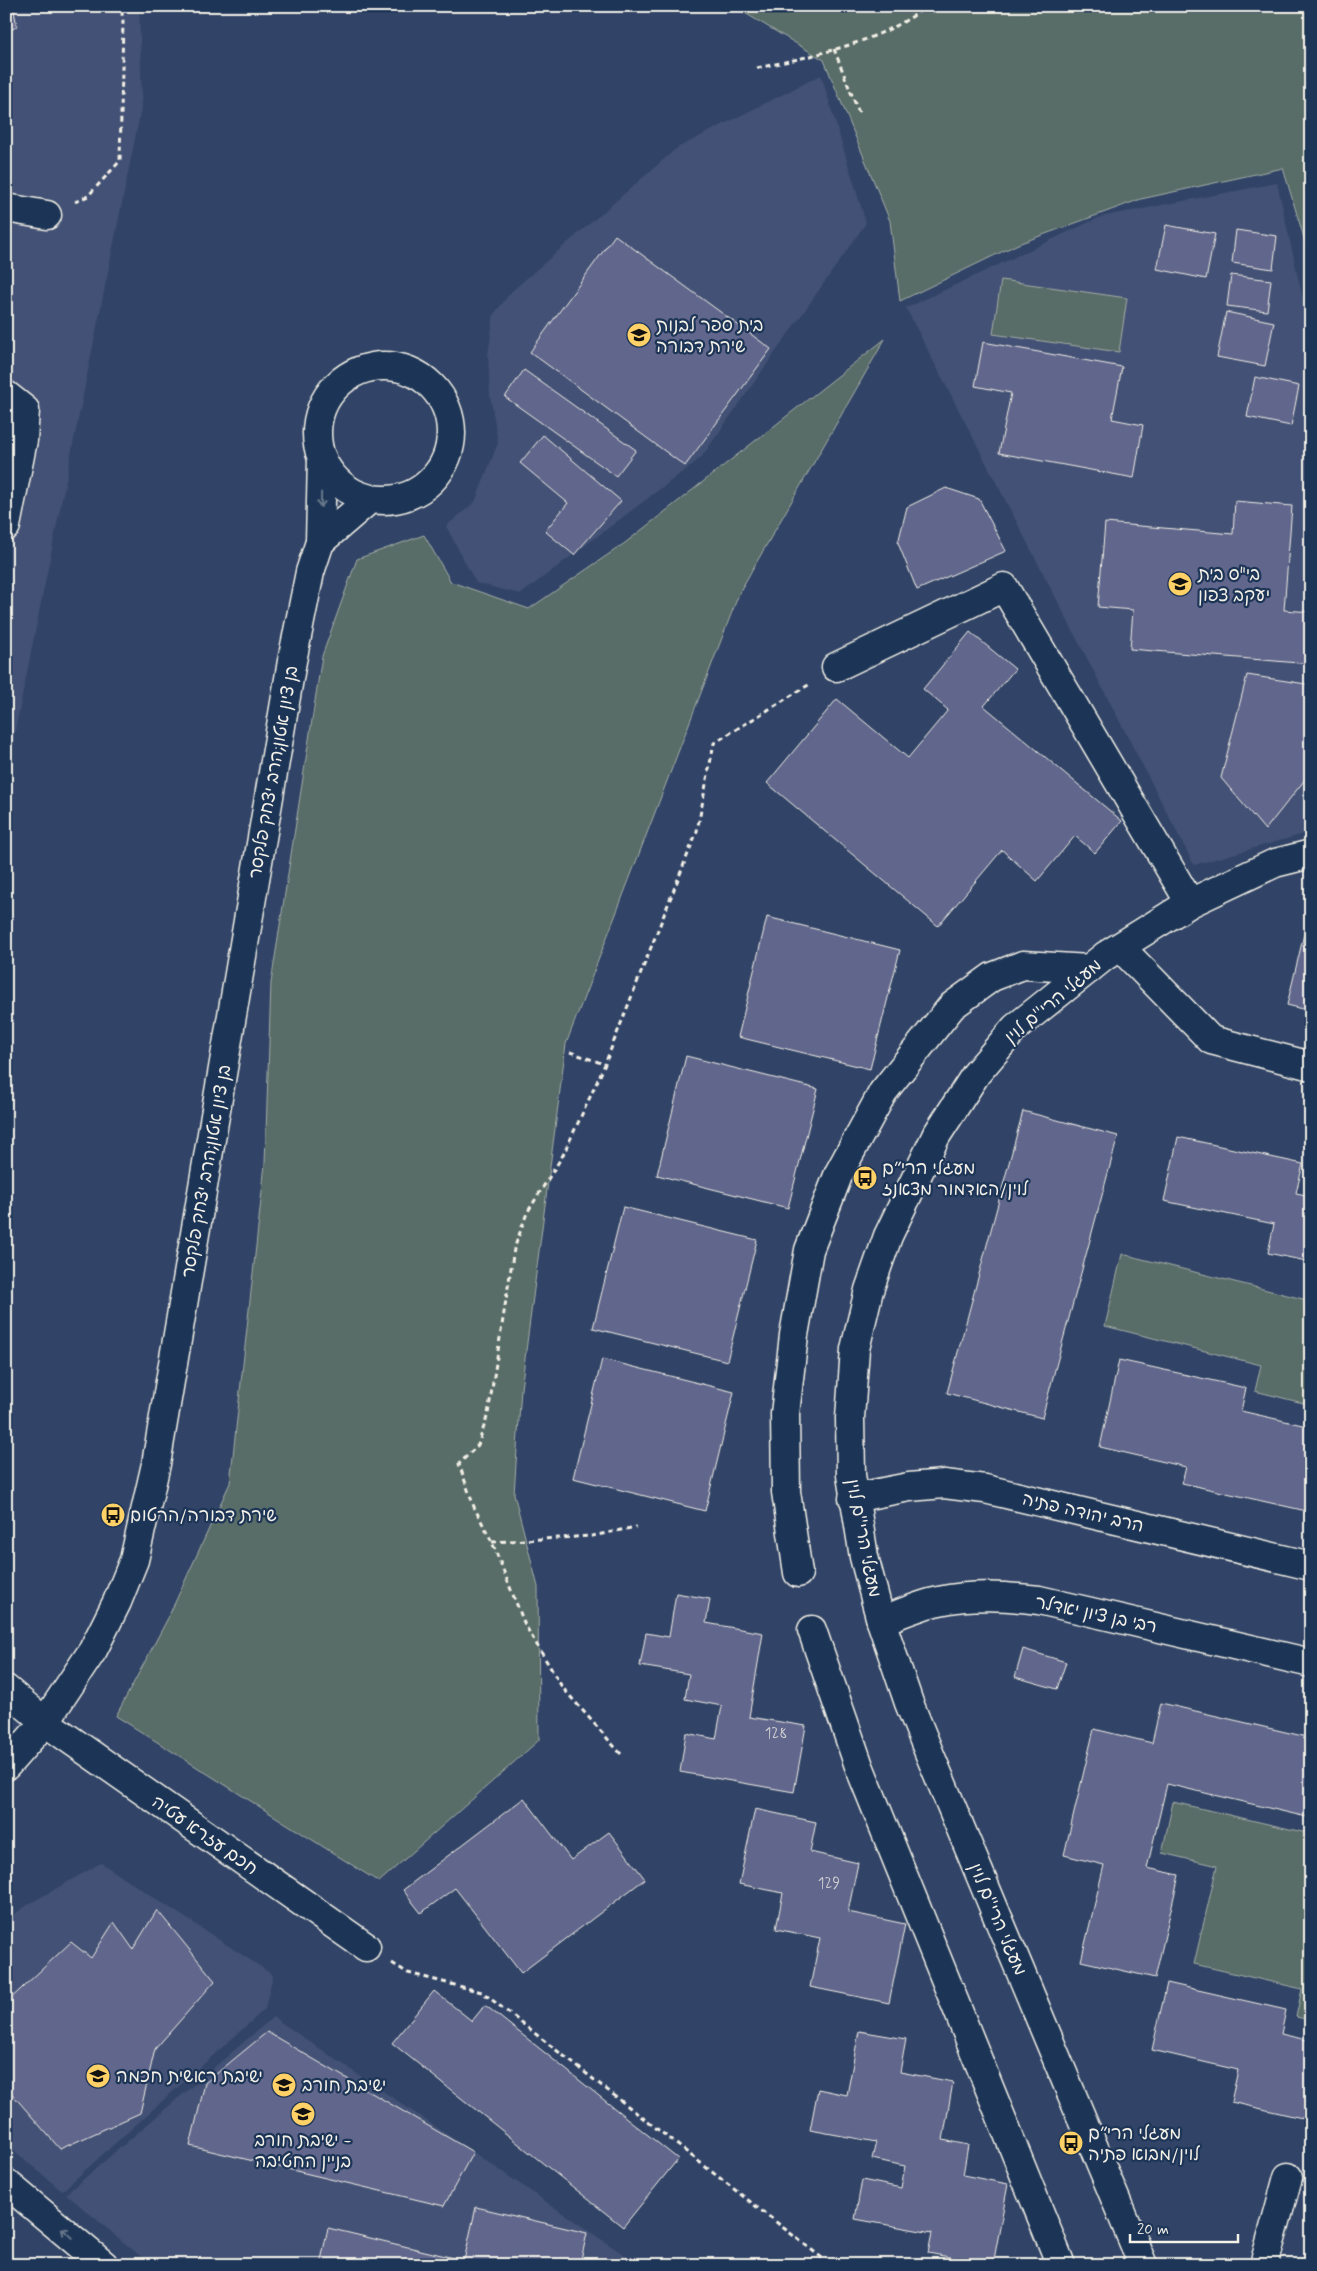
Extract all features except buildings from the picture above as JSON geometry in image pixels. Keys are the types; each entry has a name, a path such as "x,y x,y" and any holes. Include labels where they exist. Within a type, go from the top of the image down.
{"street":[{"path":"6,208 47,215"},
{"path":"382,365 404,368 425,379 441,395 450,416 452,439 446,461 433,480 415,493 393,500 370,499 350,491 333,477 322,458 317,438 319,416 327,397 341,381 360,370 382,365"},
{"path":"6,395 25,410 24,440 6,526"},
{"name":"בן ציון אטון;הרב יצחק פלקסר","path":"6,1766 45,1722 92,1650 134,1560 145,1518 156,1464 292,661 310,572 320,542 322,458"},
{"path":"320,542 370,499"},
{"path":"836,668 1004,587 1190,903"},
{"name":"מעגלי הרי''ם לוין","path":"1143,2265 916,1720 880,1621 866,1566 853,1498 850,1418 855,1350 869,1290 888,1236 936,1136 976,1074 1015,1028 1088,969 1190,903 1275,863 1311,854"},
{"path":"1120,947 1212,1040 1311,1066"},
{"path":"798,1574 786,1492 785,1414 794,1335 809,1250 839,1173 883,1092 952,1006 992,977 1023,965 1088,969"},
{"name":"הרב יהודה פתיה","path":"853,1498 909,1487 944,1484 985,1489 1311,1566"},
{"name":"רבי בן ציון יאדלר","path":"880,1621 937,1601 961,1597 1000,1596 1038,1600 1311,1663"},
{"path":"812,1630 860,1766 1061,2265"},
{"name":"חכם עזרא עטיה","path":"6,1689 45,1722 366,1947"},
{"name":"חכם עזרא עטיה","path":"6,1709 45,1722"},
{"path":"1264,2265 1288,2177"},
{"path":"6,2183 104,2265"}],"path":[{"path":"47,215 88,196 120,161 123,21 121,6"},
{"path":"757,68 816,55 876,34 916,15 926,6"},
{"path":"834,49 859,113"},
{"path":"622,1754 562,1687 525,1625 492,1542 474,1507 459,1464 478,1445 488,1414 514,1248 527,1213 563,1155 604,1064 697,831 714,743 836,668"},
{"path":"570,1052 604,1064"},
{"path":"492,1542 592,1536 636,1527"},
{"path":"366,1947 408,1973 482,1992 831,2265"}],"shaded area":[{"path":"6,6 139,6 142,104 14,736 6,808"},
{"name":"בית ספר לבנות שירת דבורה","path":"821,75 866,223 701,458 521,594 476,583 446,526 475,502 498,443 490,394 488,355 494,314 512,291 677,148"},
{"name":"בי\"ס בית יעקב צפון","path":"1277,183 1311,335 1311,832 1194,865 906,308 1100,217"},
{"name":"ישיבת ראשית חכמה","path":"101,1863 273,1975 265,2009 62,2191 6,2144 6,1920 29,1904"},
{"name":"ישיבת חורב","path":"273,2017 639,2265 151,2265 66,2194"}],"green space":[{"path":"733,6 1311,6 1311,261 1283,168 1141,199 1018,244 900,301 890,221 824,60"},
{"path":"1001,280 1127,298 1119,352 993,334"},
{"path":"885,339 740,591 566,1044 521,1389 514,1494 538,1587 539,1740 379,1882 116,1716 167,1620 230,1483 265,1164 271,983 322,656 357,559 424,535 451,582 529,609 625,543"},
{"path":"1122,1254 1311,1301 1311,1405 1255,1391 1261,1365 1105,1326"},
{"path":"1173,1802 1311,1834 1311,2020 1296,2017 1302,1989 1194,1964 1217,1866 1162,1853"}],"place":[{"name":"בית ספר לבנות שירת דבורה","path":"639,335"},
{"name":"בי\"ס בית יעקב צפון","path":"1180,584"},
{"name":"מעגלי הרי״ם לוין/האדמור מצאנז","path":"865,1178"},
{"name":"שירת דבורה/הרטום","path":"113,1515"},
{"name":"ישיבת ראשית חכמה","path":"98,2076"},
{"name":"ישיבת חורב","path":"284,2085"},
{"name":"ישיבת חורב - בניין החטיבה","path":"303,2114"},
{"name":"מעגלי הרי״ם לוין/מבוא פתיה","path":"1071,2143"}]}
